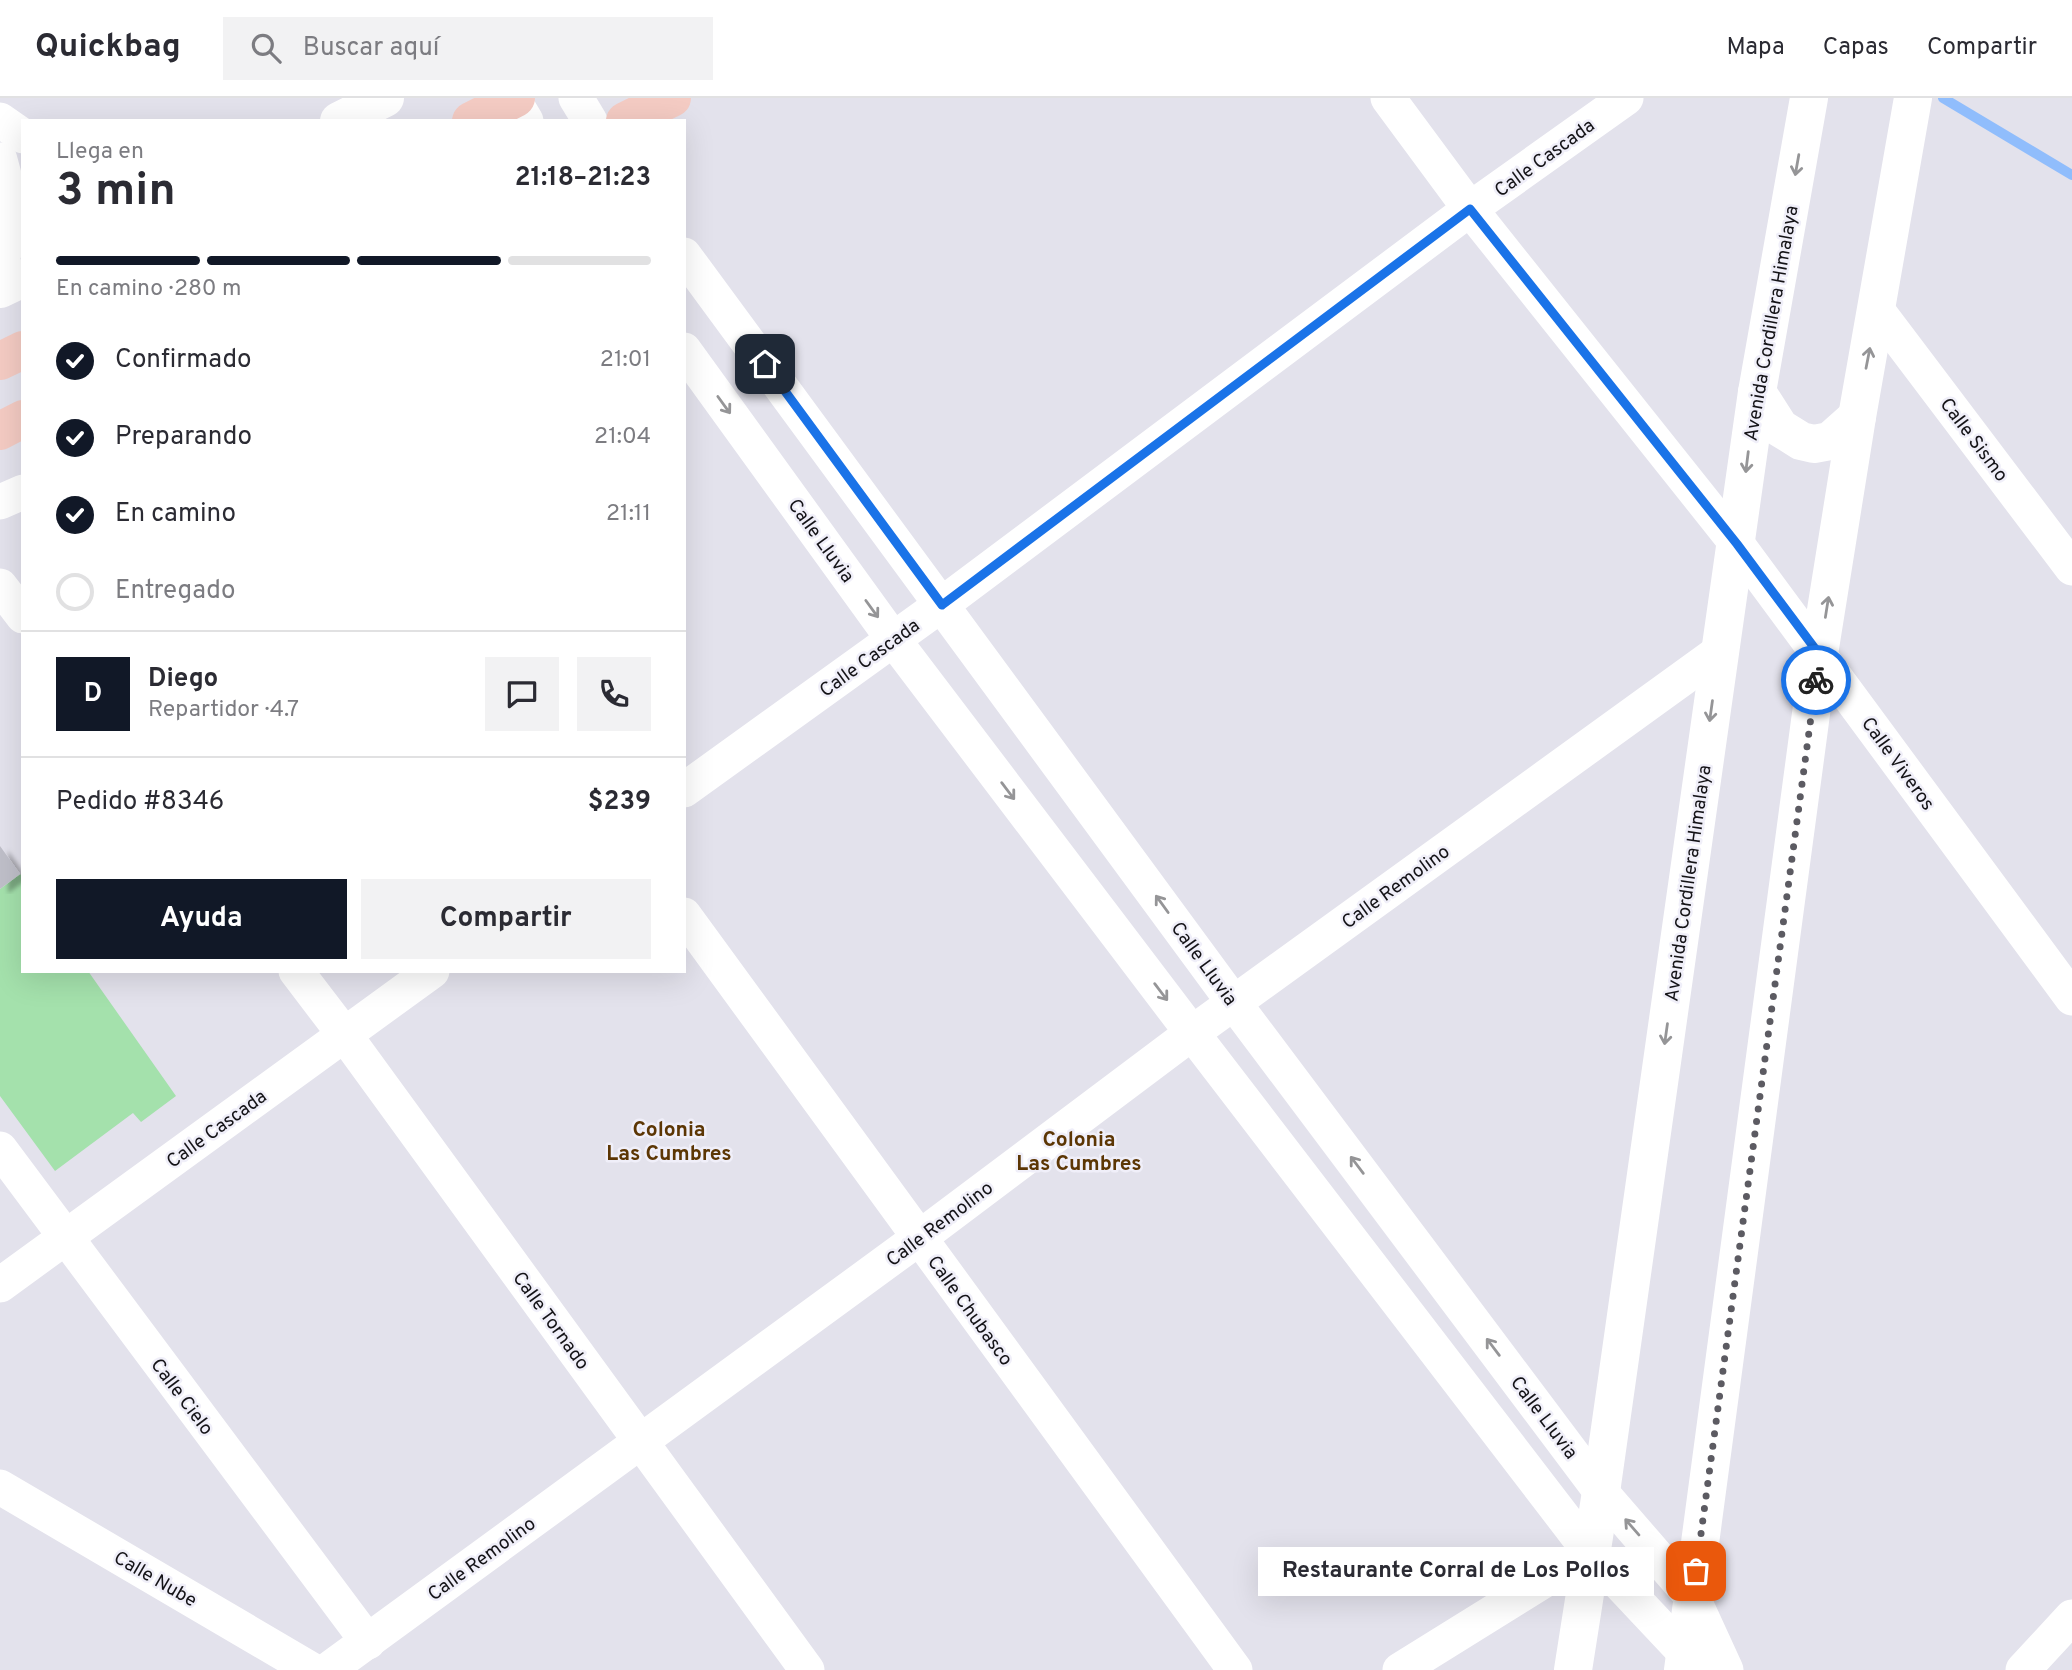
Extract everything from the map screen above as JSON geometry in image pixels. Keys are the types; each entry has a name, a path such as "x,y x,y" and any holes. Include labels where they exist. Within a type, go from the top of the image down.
{"highway":[{"path":"629,119 672,98"},
{"path":"477,119 518,106"},
{"path":"0,361 21,351"},
{"path":"0,430 21,420"}],"main road":[{"path":"343,119 385,98"},
{"name":"Avenida Cordillera Himalaya","path":"1573,1670 1601,1492 1719,652 1737,544 1756,392 1809,98"},
{"path":"1684,1662 1819,654 1912,104"},
{"path":"0,289 21,279"},
{"path":"1756,392 1780,428 1801,441 1814,444 1830,441 1857,417"}],"street":[{"path":"576,98 589,119"},
{"name":"Calle Viveros","path":"1388,98 1470,209 1737,544 2072,998"},
{"name":"Calle Cascada","path":"686,789 942,605 1470,209 1626,98"},
{"path":"0,120 21,135"},
{"path":"0,160 11,210 5,252 0,266"},
{"name":"Calle Lluvia","path":"686,258 1234,1003 1601,1492 1693,1598 1725,1670"},
{"name":"Calle Sismo","path":"1877,310 2072,569"},
{"name":"Calle Lluvia","path":"686,353 893,639 1590,1552 1684,1662 1725,1670"},
{"path":"0,502 21,493"},
{"path":"0,586 21,613"},
{"name":"Calle Remolino","path":"328,1670 919,1238 1192,1033 1719,652"},
{"name":"Calle Chubasco","path":"686,918 1236,1670"},
{"name":"Calle Tornado","path":"298,973 807,1670"},
{"name":"Calle Cascada","path":"0,1285 429,973"},
{"name":"Calle Cielo","path":"0,1149 368,1642"},
{"name":"Calle Nube","path":"0,1487 312,1670"},
{"path":"1400,1670 1590,1552"},
{"path":"2023,1670 2066,1634"}],"green space":[{"path":"21,875 21,973 89,973 176,1096 141,1122 133,1113 55,1171 0,1096 0,889"}],"building":[{"path":"0,846 20,874 0,889"}],"waterway":[{"path":"1943,98 2072,175"}],"way so far":[{"path":"1696,1571 1816,680"}],"place":[{"name":"Restaurante Corral de Los Pollos","path":"1696,1571"}],"district":[{"name":"Colonia Las Cumbres","path":"669,1141"},
{"name":"Colonia Las Cumbres","path":"1079,1151"}],"route":[{"path":"765,364 942,605 1470,209 1737,544 1819,654 1816,680"}]}
